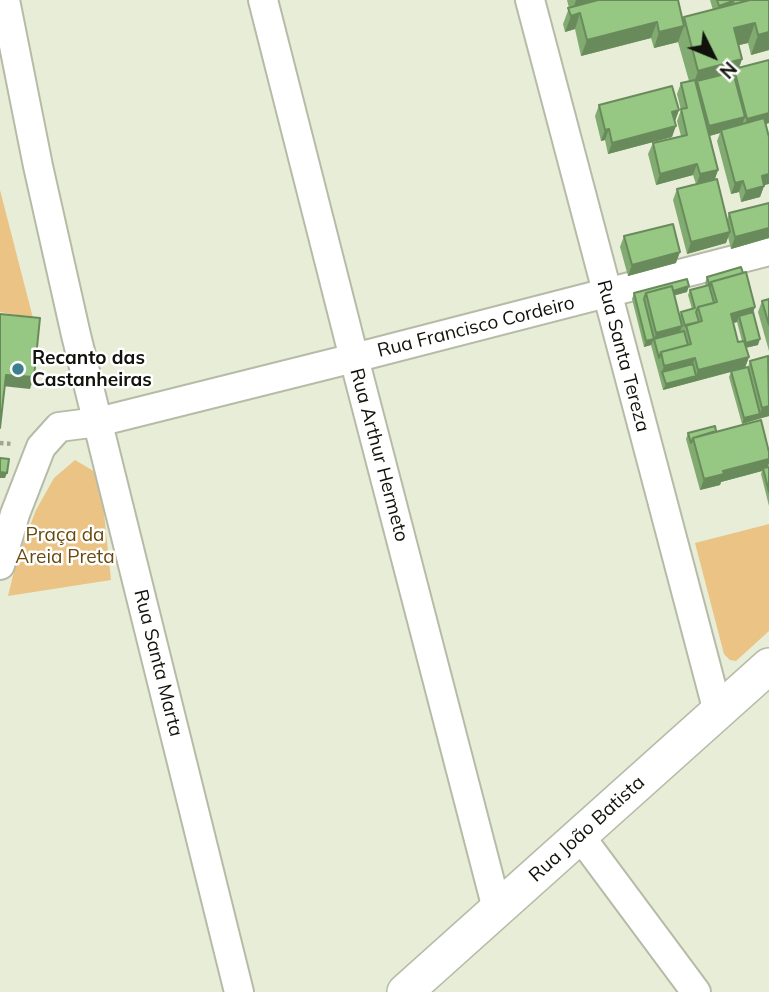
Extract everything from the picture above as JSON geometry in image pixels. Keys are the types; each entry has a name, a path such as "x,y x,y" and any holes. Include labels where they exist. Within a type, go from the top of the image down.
{"street":[{"name":"Rua Santa Marta","path":"5,0 38,166 76,335 239,992"},
{"name":"Rua Arthur Hermeto","path":"263,0 498,909"},
{"name":"Rua Santa Tereza","path":"530,0 718,712"},
{"name":"Rua Francisco Cordeiro","path":"0,565 15,514 41,447 59,427 99,422 769,251"},
{"name":"Rua João Batista","path":"405,992 769,666"},
{"path":"580,836 696,992"}],"green space":[{"path":"0,190 33,318 0,312"},
{"name":"Praça da Areia Preta","path":"75,460 100,475 111,580 8,596 17,559 36,510 54,478"},
{"path":"769,524 769,631 736,661 730,660 724,654 695,543"}],"building":[{"path":"598,0 678,0 684,26 659,32 657,22 587,40 580,13 571,16 568,8"},
{"path":"717,0 750,0 734,4 733,1 719,6"},
{"path":"750,0 769,0 769,32 758,35 755,23 734,28 742,59 698,71 684,17"},
{"path":"769,60 769,113 747,119 734,69"},
{"path":"733,72 745,117 709,126 697,81"},
{"path":"695,80 718,170 700,174 697,164 660,174 653,143 687,135 681,109 687,108 681,83"},
{"path":"672,86 679,110 672,112 676,126 612,143 609,129 605,130 599,105"},
{"path":"764,118 769,137 769,174 762,176 764,186 746,191 743,181 735,183 721,130"},
{"path":"717,179 730,232 691,242 677,189"},
{"path":"769,203 769,228 735,237 729,213"},
{"path":"673,224 680,252 632,265 624,236"},
{"path":"741,267 743,273 711,282 710,287 707,277"},
{"path":"746,272 755,307 731,314 738,342 744,341 749,357 698,370 695,358 664,366 661,352 691,344 686,325 702,321 698,307 717,302 711,282"},
{"path":"687,279 689,286 673,291 672,286 646,293 644,299 654,339 646,341 634,293"},
{"path":"709,285 714,303 698,307 696,312 699,322 685,326 681,312 695,308 690,290"},
{"path":"672,286 682,326 656,333 646,293"},
{"path":"769,299 769,325 762,301"},
{"path":"753,312 760,339 746,343 739,316"},
{"path":"0,314 40,318 34,377 6,375 0,428"},
{"path":"684,331 688,345 661,352 659,358 654,339"},
{"path":"768,356 769,406 762,408 750,361"},
{"path":"693,364 696,376 666,384 662,372"},
{"path":"748,367 760,414 744,418 731,371"},
{"path":"761,420 769,459 704,479 693,438"},
{"path":"715,426 716,431 693,438 691,443 688,433"},
{"path":"0,458 9,459 7,473 0,472"},
{"path":"769,467 769,492 763,468"}],"place":[{"name":"Recanto das Castanheiras","path":"18,369"}]}
